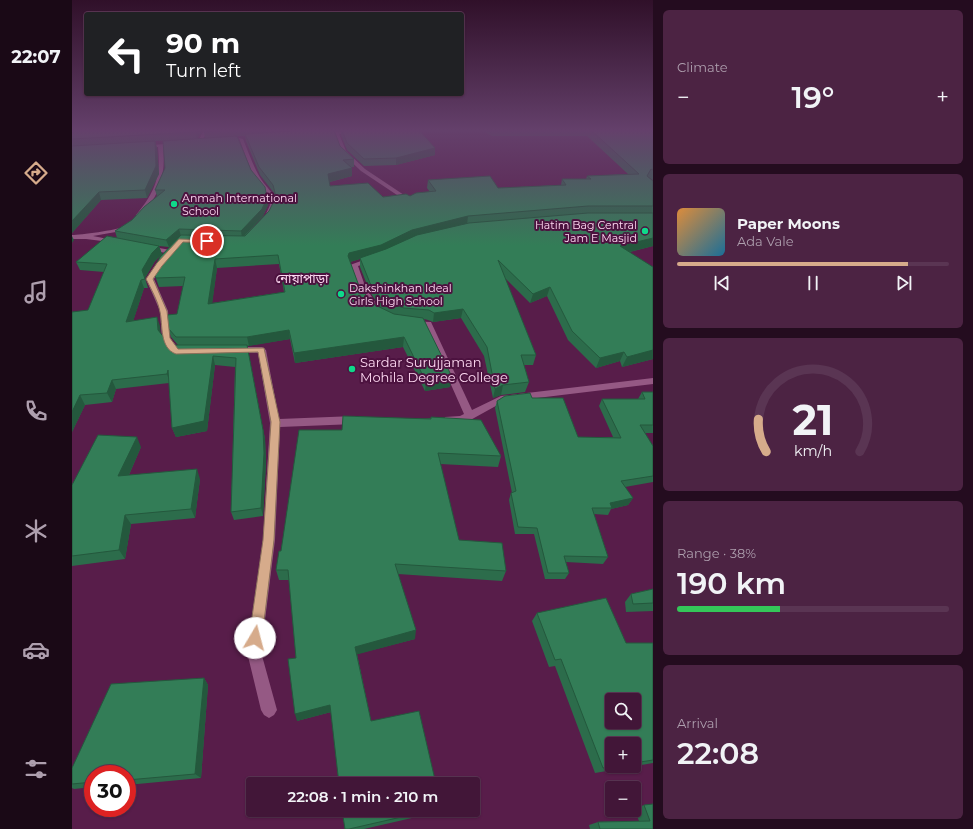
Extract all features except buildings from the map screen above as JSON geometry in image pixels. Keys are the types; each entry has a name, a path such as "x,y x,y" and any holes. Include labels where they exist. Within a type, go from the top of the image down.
{"street":[{"path":"136,218 153,194 161,178 162,169"},
{"path":"253,169 256,176 270,194 273,205 267,218 262,222"},
{"path":"362,169 411,202"},
{"path":"86,237 93,234 125,229 131,223"},
{"path":"72,237 86,237 124,244"},
{"path":"140,246 173,249 159,264 150,279 164,311 166,338 176,351 191,351"},
{"path":"383,256 354,265 361,286 378,313 384,315"},
{"path":"408,322 428,324 469,414"},
{"path":"230,350 262,350 276,422 269,540 254,652 269,710"},
{"path":"440,421 461,420 469,414 501,399 653,381"},
{"path":"276,422 367,420"}],"place":[{"name":"Anmah International School","path":"174,204"},
{"name":"Hatim Bag Central Jam E Masjid","path":"645,231"},
{"name":"Dakshinkhan Ideal Girls High School","path":"341,294"},
{"name":"Sardar Surujjaman Mohila Degree College","path":"352,369"}],"district":[{"name":"নোয়াপাড়া","path":"302,278"}],"route":[{"path":"207,241 181,240 159,264 150,279 164,311 166,338 176,351 262,350 276,422 269,540 255,638"}]}
